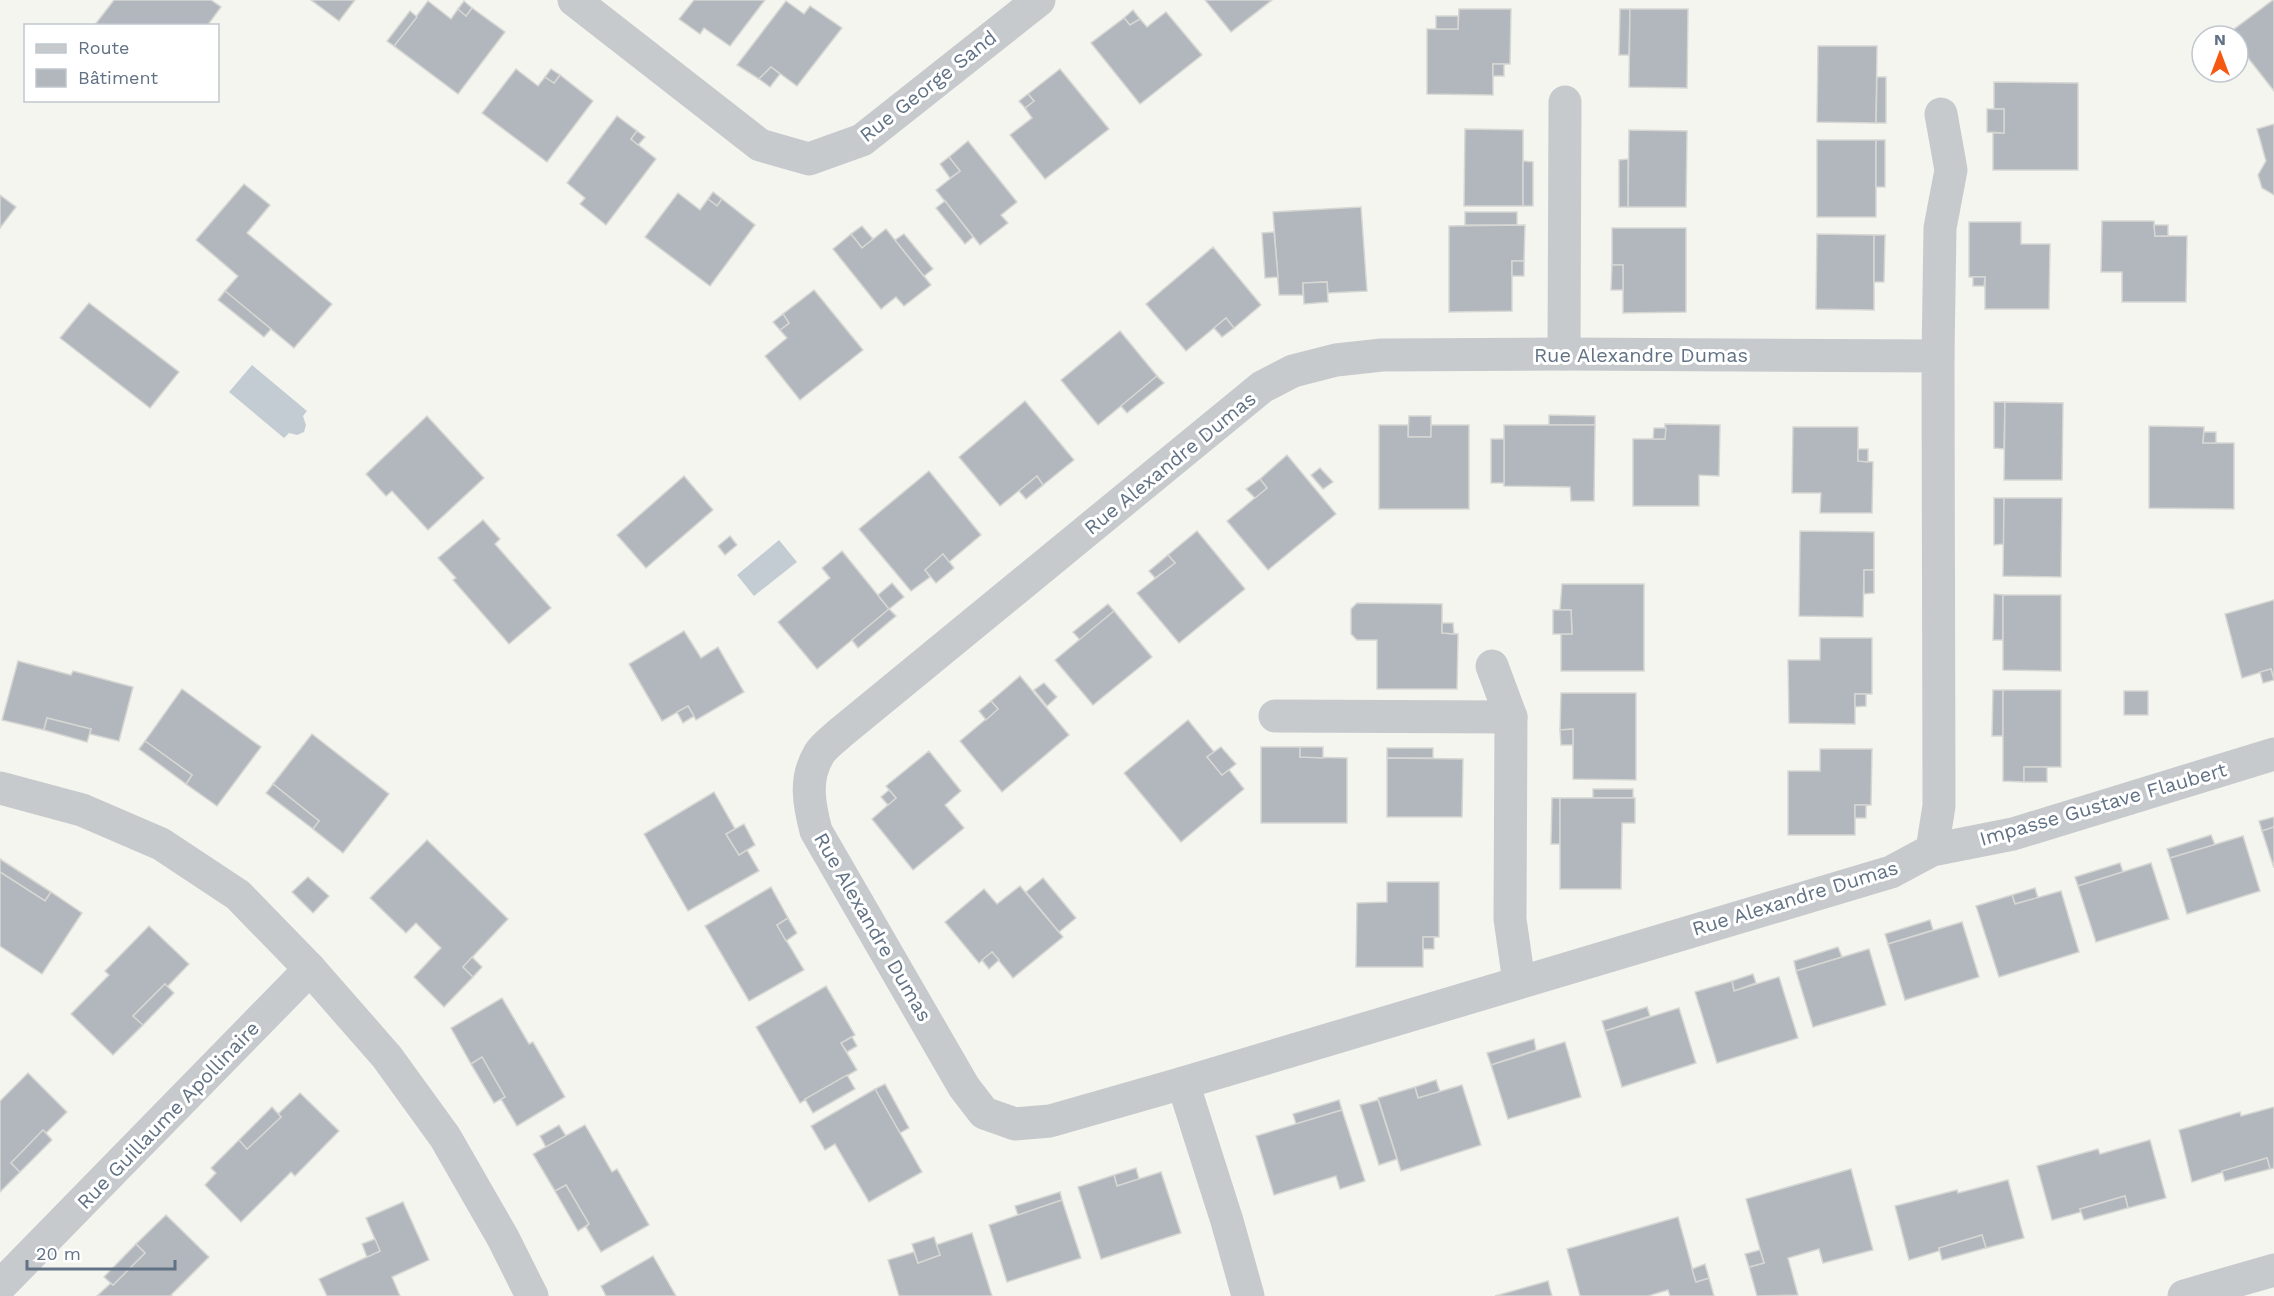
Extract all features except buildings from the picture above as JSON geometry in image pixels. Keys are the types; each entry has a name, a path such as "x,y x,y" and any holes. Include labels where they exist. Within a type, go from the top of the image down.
{"street":[{"name":"Rue George Sand","path":"574,0 760,145 809,159 862,140 1039,0"},
{"path":"1564,354 1565,102"},
{"path":"1932,850 1939,806 1940,228 1951,170 1941,114"},
{"name":"Rue Alexandre Dumas","path":"1932,850 1891,872 1183,1083 1050,1121 1015,1124 984,1113 964,1087 816,831 809,804 809,776 820,752 1262,387 1293,371 1336,360 1382,356 1564,354 1938,356"},
{"path":"1492,666 1511,717 1510,919 1519,982"},
{"path":"1275,716 1511,717"},
{"name":"Impasse Gustave Flaubert","path":"1932,850 2013,834 2274,754"},
{"path":"0,788 82,810 161,844 237,896 310,969 387,1057 445,1137 503,1238 532,1296"},
{"name":"Rue Guillaume Apollinaire","path":"0,1286 310,969"},
{"path":"1183,1083 1227,1221 1248,1296"},
{"path":"2184,1296 2274,1270"}],"shaded area":[{"path":"252,365 307,411 303,416 306,425 304,432 297,435 289,433 284,438 229,392"},
{"path":"779,540 797,562 754,596 737,575"}]}
